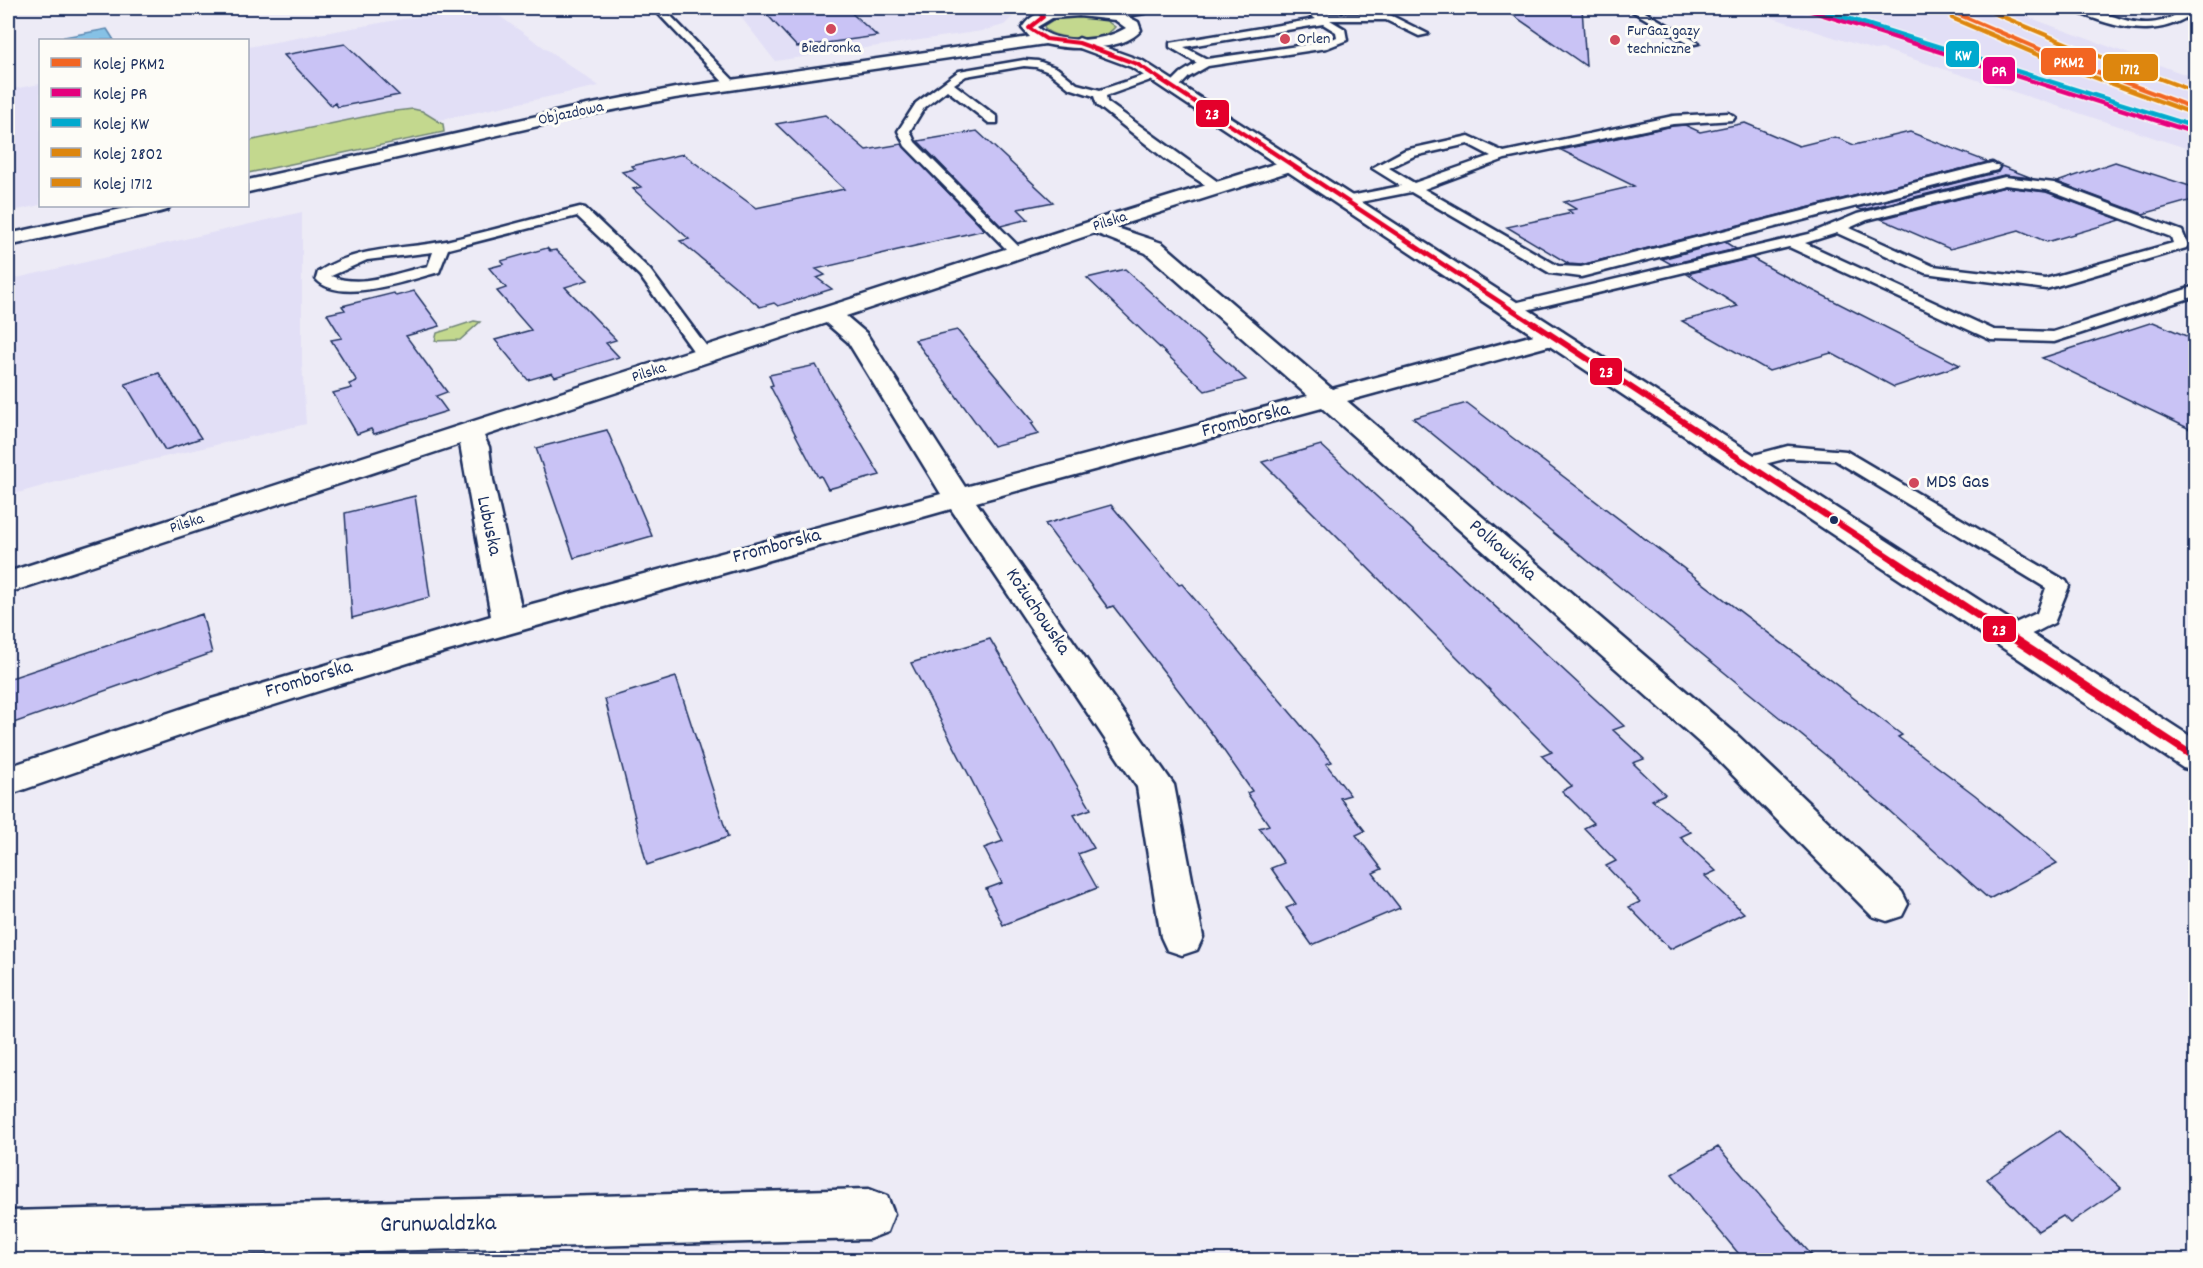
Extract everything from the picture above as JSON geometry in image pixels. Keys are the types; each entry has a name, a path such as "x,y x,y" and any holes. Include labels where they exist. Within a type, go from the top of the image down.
{"street":[{"path":"1077,8 1130,22 1164,10"},
{"path":"1148,8 1100,13 1039,12 1029,28 1037,36 1079,43 1137,64 1155,75 2196,758"},
{"path":"1079,43 1118,38 1133,30 1130,22"},
{"name":"Objazdowa","path":"898,61 1029,28"},
{"path":"1118,38 1137,64"},
{"name":"Objazdowa","path":"249,186 582,111 732,85 1046,39"},
{"name":"Pilska","path":"8,583 1290,165"},
{"path":"8,240 156,207"},
{"name":"Polkowicka","path":"1098,226 1112,234 1154,248 1723,742 1887,904"},
{"name":"Kożuchowska","path":"830,314 857,338 958,497 1155,785 1182,937"},
{"name":"Fromborska","path":"8,781 319,676 508,620 1554,338"},
{"name":"Lubuska","path":"469,432 475,447 479,480 508,620"},
{"name":"Grunwaldzka","path":"8,1236 869,1214"}],"lane":[{"path":"658,8 732,85"},
{"path":"1173,87 1185,75 1205,63 1327,45 1343,38 1341,31 1304,8"},
{"path":"1632,8 1694,44"},
{"path":"2075,8 2145,28 2172,23 2194,8"},
{"path":"1205,63 1174,45 1321,19 1388,17 1423,34"},
{"path":"1230,36 1264,54"},
{"path":"1018,253 909,143 904,131 920,106 963,73 1024,63 1038,63 1053,70 1072,86 1100,94 1155,75"},
{"path":"947,84 993,120"},
{"path":"1100,94 1101,103 1170,156 1218,187"},
{"path":"1345,201 1413,188 1502,156 1673,120 1729,117"},
{"path":"1502,156 1470,140 1410,153 1379,168 1555,270 1581,272 1992,167"},
{"path":"1510,309 1814,237 1836,227 1862,217 2005,181 2049,186 2177,234 2181,245 2046,284 1930,270 1836,227"},
{"path":"442,246 434,269 355,286 334,285 324,279 323,275 333,267 348,261 442,246 580,211 645,273 705,355"},
{"path":"1790,242 1991,335 2054,337 2196,291"},
{"path":"1746,463 1788,452 1839,455 2058,586 2046,618 2008,635"}],"shaded area":[{"path":"488,8 599,86 249,161 249,47 402,19"},
{"path":"734,8 1010,8 1017,12 1004,25 982,31 775,61"},
{"path":"1742,8 2003,8 2195,78 2195,151 1882,49 1874,50"},
{"path":"39,84 39,205 13,211 8,195 8,90"},
{"path":"302,212 302,362 306,424 56,482 8,496 8,280"}],"green space":[{"path":"1078,16 1104,19 1115,27 1101,36 1091,38 1070,38 1045,29 1044,26 1053,20"},
{"path":"413,109 422,111 443,124 444,132 249,173 249,141 387,112"},
{"path":"474,321 480,322 460,340 435,341 437,333"}],"water":[{"path":"107,29 113,39 65,39 64,37"}],"building":[{"name":"Biedronka","path":"761,8 846,8 877,36 797,47"},
{"path":"1503,8 1582,8 1586,66"},
{"path":"345,44 399,95 338,107 335,103 332,106 284,55"},
{"path":"825,115 866,150 902,144 984,230 816,269 825,275 817,278 832,289 778,306 774,303 760,307 680,241 689,239 633,189 641,187 622,172 635,169 632,166 683,154 756,208 844,189 776,124"},
{"path":"1745,123 1799,146 1835,137 1854,145 1910,132 1988,162 1581,265 1569,264 1507,227 1572,213 1568,210 1576,209 1564,202 1634,186 1561,150 1673,126 1685,125 1700,132"},
{"path":"977,131 1053,202 1018,209 1028,219 1001,226 918,141"},
{"path":"2115,162 2196,188 2196,199 2143,214 2057,182"},
{"path":"2001,166 2032,178 2004,175 1862,210 1857,208 1998,172"},
{"path":"2005,187 2046,192 2121,220 2047,242 2019,230 1950,249 1881,219"},
{"path":"1725,242 1736,249 1671,264 1662,259"},
{"path":"547,248 550,251 556,250 588,280 565,287 616,340 606,343 619,357 555,377 552,373 528,380 495,340 531,330 497,291 506,288 489,268 504,264 501,261"},
{"path":"1752,258 1960,365 1894,387 1831,353 1769,371 1682,321 1738,306 1687,274"},
{"path":"1125,269 1246,380 1205,391 1087,278"},
{"path":"414,291 440,326 406,336 447,392 436,396 447,411 374,434 371,429 357,434 333,393 352,388 349,384 357,381 331,340 342,338 327,314 345,310 342,306 394,293 396,296"},
{"path":"2153,322 2196,340 2196,432 2042,358"},
{"path":"957,330 1034,422 1031,423 1039,434 993,446 915,340"},
{"path":"816,365 880,475 828,489 821,476 818,477 770,386 773,385 769,375"},
{"path":"159,373 201,438 165,450 125,384"},
{"path":"1467,403 1902,735 1898,737 1975,795 2057,863 1989,899 1834,762 1413,418"},
{"path":"607,430 652,536 574,558 536,448"},
{"path":"1321,445 1624,726 1613,730 1644,759 1633,763 1665,794 1652,800 1691,832 1680,837 1716,871 1705,876 1744,913 1670,949 1629,907 1640,902 1606,866 1616,861 1584,828 1594,823 1562,791 1572,786 1542,756 1552,752 1262,462"},
{"path":"415,496 430,597 352,618 345,513"},
{"path":"1111,505 1179,585 1182,584 1332,762 1326,764 1350,795 1340,798 1365,831 1356,835 1382,869 1373,873 1400,908 1312,945 1286,908 1296,904 1271,868 1284,863 1259,828 1269,825 1247,793 1252,791 1210,731 1113,606 1108,608 1045,524"},
{"path":"202,614 212,653 8,725 8,679"},
{"path":"990,639 1091,809 1074,815 1094,848 1078,854 1097,888 1003,925 986,889 1002,883 984,848 1003,841 911,663"},
{"path":"676,677 728,837 647,865 605,699"},
{"path":"2059,1131 2121,1188 2070,1223 2063,1216 2038,1231 1987,1179"},
{"path":"1718,1147 1816,1260 1744,1260 1672,1174"}],"rail line":[{"name":"PR","path":"1802,8 2196,133"},
{"name":"KW","path":"1815,8 2196,127"},
{"name":"PKM2","path":"1944,8 2062,59 2196,109"},
{"name":"1712","path":"1982,8 2077,48 2196,92"},
{"name":"2802","path":"1952,18 2069,68 2192,113"}],"transit line":[{"name":"23","path":"1035,8 1043,17 1029,28 1046,39 1079,43 1137,64 2196,758"}],"place":[{"name":"Biedronka","path":"831,29"},
{"name":"Orlen","path":"1285,39"},
{"name":"FurGaz gazy techniczne","path":"1615,40"},
{"name":"MDS Gas","path":"1914,483"}]}
